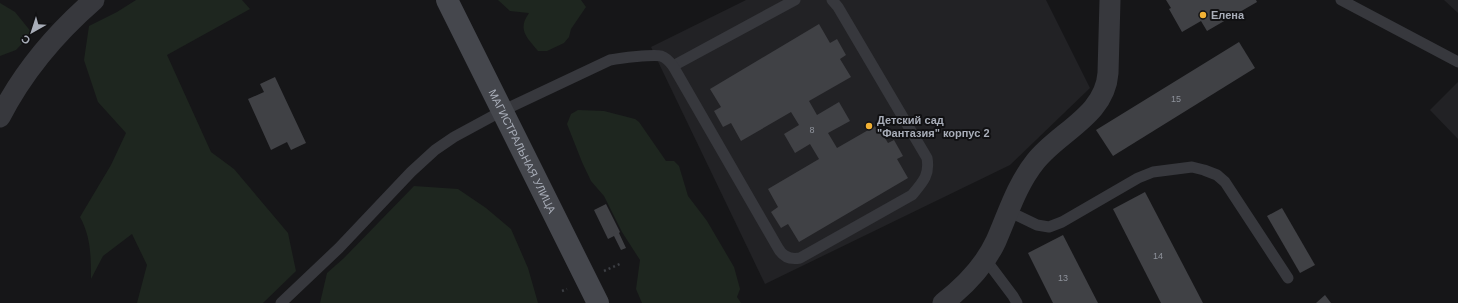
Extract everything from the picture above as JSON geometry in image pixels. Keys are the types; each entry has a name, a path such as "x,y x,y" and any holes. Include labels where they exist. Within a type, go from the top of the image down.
{"main road":[{"name":"МАГИСТРАЛЬНАЯ УЛИЦА","path":"447,0 598,303"}],"street":[{"path":"0,117 35,61 94,0"},
{"path":"943,303 968,281 986,260 996,242 1021,182 1037,159 1091,111 1104,92 1108,78 1110,0"}],"lane":[{"path":"673,66 794,0"},
{"path":"280,303 339,248 411,172 434,150 454,137 502,111 610,60 621,58 660,55 667,59 673,66 781,254 794,259 800,258 912,195 925,178 929,168 927,158 838,7 832,0"},
{"path":"1341,0 1458,62"},
{"path":"1008,211 1037,225 1049,227 1062,222 1143,176 1153,172 1192,167 1217,175 1226,182 1288,278"},
{"path":"986,260 1017,303"}],"shaded area":[{"path":"136,0 242,0 250,9 167,55 211,152 234,169 288,233 296,271 263,303 137,303 147,265 132,234 103,256 91,279 88,240 80,217 111,165 126,133 98,102 84,60 89,26 117,12"},
{"path":"498,0 581,0 586,7 571,29 569,37 564,43 547,51 538,51 527,37 524,29 525,19 529,13 510,11"},
{"name":"Детский сад \"Фантазия\" корпус 2","path":"746,0 1046,0 1090,88 1010,165 765,284 651,47"},
{"path":"1444,0 1458,0 1458,13"},
{"path":"0,3 15,12 32,33 16,50 0,56"},
{"path":"1458,82 1458,139 1430,110"},
{"path":"578,110 604,111 635,119 639,122 666,161 674,161 679,166 688,196 707,221 734,267 740,289 737,297 741,303 642,303 636,289 640,260 622,232 604,196 591,181 567,124 571,114"},
{"path":"414,186 458,189 486,208 511,229 528,268 538,303 320,303 327,273 344,258"}],"building":[{"name":"Елена","path":"1166,0 1256,0 1257,2 1207,31 1201,21 1182,32 1169,9 1171,8"},
{"path":"819,24 830,43 837,39 846,55 840,59 851,77 809,101 817,115 839,102 850,121 828,133 837,148 877,125 888,143 894,140 903,156 897,159 908,178 799,242 788,224 781,228 771,212 778,207 768,189 819,159 810,144 795,153 784,134 799,125 791,112 741,141 731,123 723,127 714,111 721,107 710,89"},
{"path":"1239,42 1255,68 1113,156 1096,130"},
{"path":"275,77 306,143 291,150 287,142 271,150 248,99 264,92 260,84"},
{"path":"1145,192 1203,303 1161,303 1113,209"},
{"path":"606,204 626,248 621,250 614,236 608,239 594,210"},
{"path":"1282,208 1315,265 1300,273 1267,216"},
{"path":"1063,235 1098,303 1053,303 1028,253"},
{"path":"1325,295 1331,303 1316,303"}],"place":[{"name":"Елена","path":"1203,15"},
{"name":"Детский сад \"Фантазия\" корпус 2","path":"869,126"}]}
